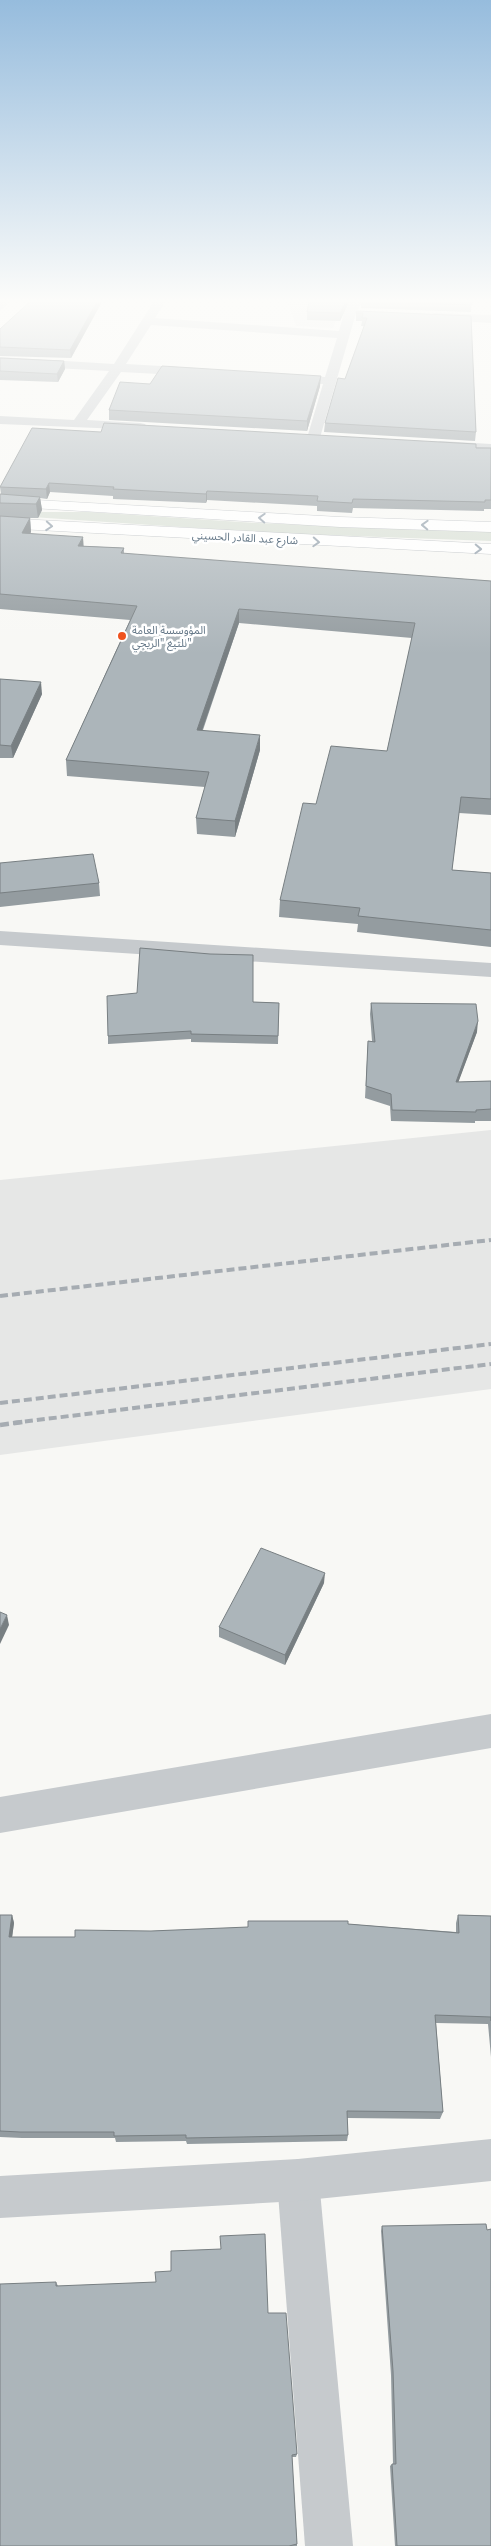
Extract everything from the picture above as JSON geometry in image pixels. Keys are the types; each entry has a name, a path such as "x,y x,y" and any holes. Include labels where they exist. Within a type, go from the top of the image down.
{"main road":[{"name":"شارع عبد القادر الحسيني","path":"0,502 340,522 491,527"},
{"name":"شارع عبد القادر الحسيني","path":"0,523 231,537 491,549"}],"street":[{"path":"78,424 83,417"},
{"path":"314,438 320,417"},
{"path":"0,420 157,428"},
{"path":"422,444 491,448"},
{"path":"0,938 491,970"},
{"path":"0,1815 491,1731"},
{"path":"0,2197 298,2180 491,2160"},
{"path":"298,2180 330,2546"}],"shaded area":[{"path":"19,512 89,512 257,523 491,532 491,541 271,533 17,516"},
{"path":"491,1130 491,1389 0,1455 0,1180"}],"building":[{"path":"232,417 308,417 307,421"},
{"path":"327,417 475,417 476,432 325,423"},
{"path":"104,423 476,444 476,448 491,448 491,500 485,500 485,502 353,499 352,503 317,501 318,496 207,491 206,494 113,489 114,487 49,483 46,489 0,487 32,428 101,432"},
{"path":"0,494 40,497 36,504 0,503"},
{"path":"0,516 30,518 22,533 83,537 78,546 124,548 121,553 491,581 491,799 461,797 452,870 491,873 491,930 358,916 360,908 280,900 303,803 316,804 331,746 387,751 415,623 239,609 197,730 260,735 235,821 196,818 209,772 66,760 137,606 0,594"},
{"path":"0,679 41,682 11,746 0,745"},
{"path":"93,854 99,883 0,893 0,863"},
{"path":"140,948 210,954 253,955 253,1002 279,1003 278,1036 191,1034 191,1031 108,1036 107,996 137,993"},
{"path":"371,1003 476,1004 478,1021 456,1082 491,1081 491,1109 476,1110 476,1112 392,1110 391,1094 366,1086 368,1041 375,1042"},
{"path":"261,1548 325,1573 285,1655 219,1627"},
{"path":"0,1612 7,1615 0,1629"},
{"path":"0,1915 12,1915 9,1937 75,1937 75,1930 151,1931 248,1927 248,1921 348,1921 348,1924 459,1933 458,1915 491,1916 491,2017 435,2015 443,2112 347,2111 348,2135 186,2138 186,2135 114,2136 114,2132 0,2131"},
{"path":"486,2224 487,2230 491,2229 491,2546 397,2546 392,2464 396,2464 393,2371 382,2226"},
{"path":"265,2234 268,2313 286,2313 297,2454 292,2455 297,2544 289,2546 0,2546 0,2284 56,2282 56,2286 156,2282 155,2272 171,2271 171,2251 221,2249 220,2236"}],"railway":[{"path":"0,1296 491,1240"},
{"path":"0,1403 491,1344"},
{"path":"13,1423 491,1364"},
{"path":"0,1425 23,1422"}],"place":[{"name":"المؤوسسة العامة للتيغ \"الريجي\"","path":"122,636"}]}
